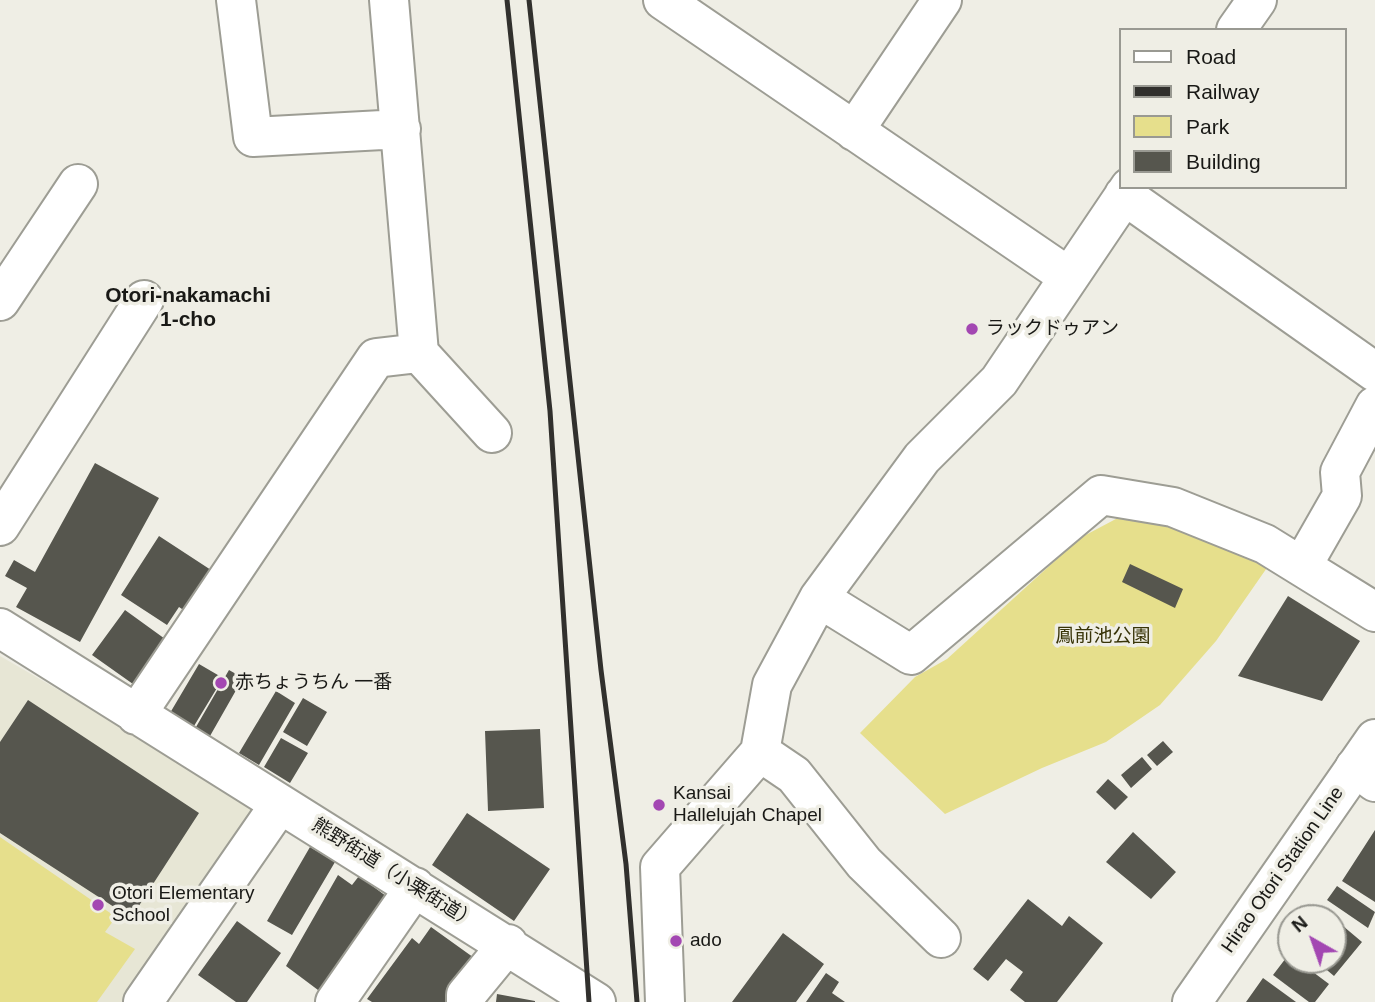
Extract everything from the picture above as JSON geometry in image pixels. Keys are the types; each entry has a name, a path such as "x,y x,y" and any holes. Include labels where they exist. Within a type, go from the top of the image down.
{"street":[{"path":"236,0 253,137 401,129"},
{"path":"389,0 419,353 492,433"},
{"path":"663,0 1069,277"},
{"path":"854,131 942,0"},
{"path":"1238,28 1257,0"},
{"path":"0,301 78,184"},
{"path":"664,1002 660,867 760,752 772,685 819,598 922,458 999,380 1127,191 1375,372"},
{"path":"0,526 144,300"},
{"path":"136,715 376,358 419,353"},
{"path":"1302,566 1342,496 1340,471 1375,406"},
{"path":"819,598 911,655 1101,495 1173,507 1265,544 1375,612"},
{"name":"熊野街道（小栗街道）","path":"0,628 597,1002"},
{"path":"760,752 794,775 864,863 941,938"},
{"name":"Hirao Otori Station Line","path":"1192,1002 1368,762"},
{"path":"143,1002 281,804"},
{"path":"335,1002 415,887"},
{"path":"466,1002 466,995 508,944"}],"shaded area":[{"name":"Otori Elementary School","path":"0,656 264,809 128,1002 0,1002"}],"green space":[{"name":"鳳前池公園","path":"1129,512 1176,522 1271,562 1216,641 1160,705 1106,742 1042,768 945,814 860,733 915,677 947,659 1080,538"},
{"path":"0,837 116,917 105,932 135,949 97,1002 0,1002"}],"building":[{"path":"95,463 159,498 80,642 16,607 27,588 5,576 14,560 35,572"},
{"path":"159,536 211,570 185,611 179,607 167,625 121,595"},
{"path":"1130,564 1183,589 1175,608 1122,582"},
{"path":"1288,596 1360,641 1322,701 1238,676"},
{"path":"125,610 172,644 140,689 92,655"},
{"path":"199,664 223,678 194,726 170,713"},
{"path":"229,670 243,678 210,736 196,727"},
{"path":"276,691 295,703 259,765 239,753"},
{"path":"303,698 327,712 307,746 283,732"},
{"path":"28,700 199,813 131,918 0,833 0,742"},
{"path":"540,729 544,808 488,811 485,731"},
{"path":"281,738 308,753 290,783 264,767"},
{"path":"1163,741 1173,752 1157,766 1147,755"},
{"path":"1142,757 1152,769 1131,788 1121,775"},
{"path":"1108,779 1128,797 1115,810 1096,792"},
{"path":"467,813 550,869 514,921 432,865"},
{"path":"1375,830 1375,902 1342,881"},
{"path":"1133,832 1176,872 1151,899 1106,862"},
{"path":"310,847 335,862 292,935 267,921"},
{"path":"338,875 352,885 359,876 390,899 322,993 286,966"},
{"path":"1337,886 1375,912 1368,928 1347,914 1347,904 1333,904 1327,900"},
{"path":"1028,899 1062,926 1069,916 1103,943 1057,1002 1025,1002 1010,990 1023,972 1006,959 988,981 973,969"},
{"path":"237,921 281,953 247,1002 236,1002 198,975"},
{"path":"431,927 477,960 447,1002 372,1002 367,999 412,938 419,944"},
{"path":"1347,929 1362,942 1347,960"},
{"path":"783,933 824,964 796,1002 732,1002"},
{"path":"1277,970 1277,974 1316,974 1329,984 1315,1002 1309,1002 1273,975"},
{"path":"826,973 839,982 832,993 845,1002 806,1002"},
{"path":"1263,978 1296,1002 1246,1002"},
{"path":"497,994 535,1001 535,1002 496,1002"}],"railway":[{"path":"507,0 550,411 589,1002"},
{"path":"529,0 601,670 626,864 637,1002"}],"place":[{"name":"ラックドゥアン","path":"972,329"},
{"name":"赤ちょうちん 一番","path":"221,683"},
{"name":"Kansai Hallelujah Chapel","path":"659,805"},
{"name":"Otori Elementary School","path":"98,905"},
{"name":"ado","path":"676,941"}],"district":[{"name":"Otori-nakamachi 1-cho","path":"188,308"}]}
